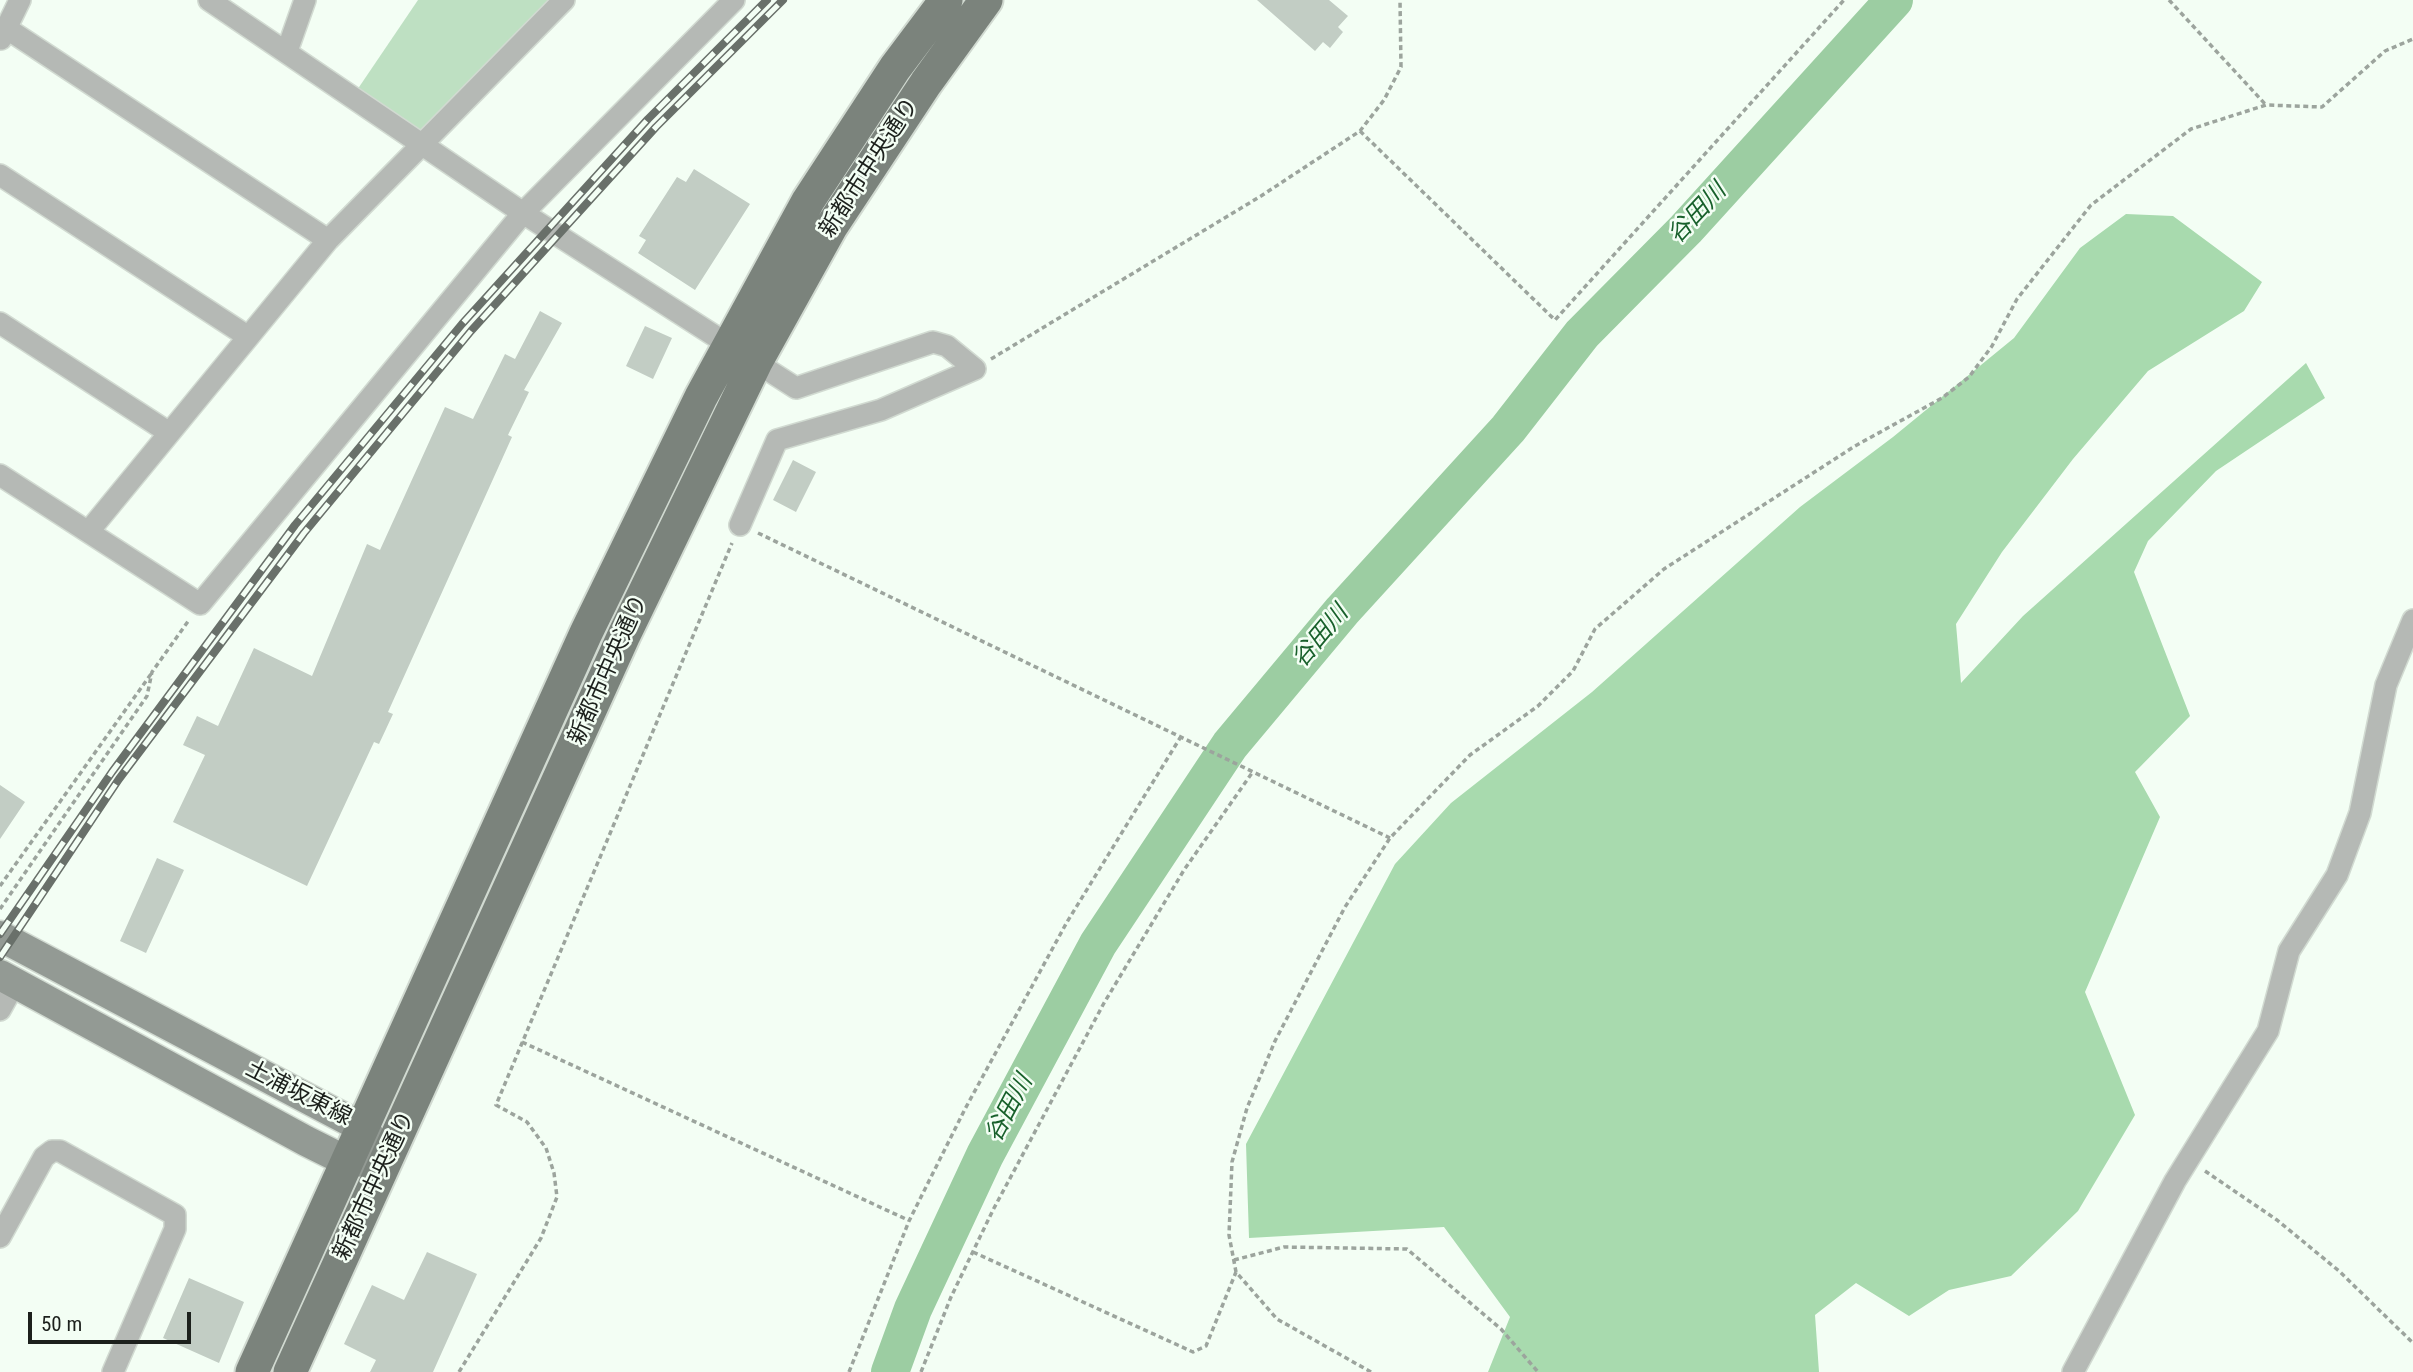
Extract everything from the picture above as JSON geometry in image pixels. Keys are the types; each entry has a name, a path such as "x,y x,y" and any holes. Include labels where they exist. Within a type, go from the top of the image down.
{"main road":[{"name":"新都市中央通り","path":"252,1372 586,633 728,344 808,201 850,134 946,0"},
{"name":"新都市中央通り","path":"290,1372 624,635 756,362 831,226 926,83 986,0"},
{"name":"土浦坂東線","path":"0,936 363,1128 387,1160"},
{"name":"土浦坂東線","path":"8,979 348,1162 387,1160"}],"street":[{"path":"20,0 3,34 328,240"},
{"path":"209,0 523,213 796,388 933,342 947,346 975,369 881,410 777,440 740,525"},
{"path":"287,51 305,0"},
{"path":"89,531 247,335 328,240 564,0"},
{"path":"0,475 200,604 523,213 734,0"},
{"path":"0,175 247,335"},
{"path":"0,323 169,432"},
{"path":"2073,1372 2188,1160 2268,1031 2289,951 2337,875 2360,813 2386,684 2413,620"},
{"path":"0,1010 8,979"},
{"path":"3,1223 44,1157 52,1151 60,1151 175,1215 175,1229 113,1372"}],"path":[{"path":"975,369 1261,196 1360,131 1384,100 1401,67 1399,0"},
{"path":"1360,131 1555,320 1844,0"},
{"path":"2169,0 2266,105"},
{"path":"973,1252 1193,1352 1206,1346 1236,1272 1229,1235 1232,1162 1247,1108 1275,1041 1345,907 1390,838 1470,755 1538,706 1573,671 1595,629 1664,569 1855,446 1942,398 1969,377 1992,346 2017,299 2091,205 2191,128 2266,105 2322,107 2385,51 2413,39"},
{"path":"459,1372 541,1238 557,1197 554,1173 546,1148 527,1122 496,1105 740,525 1390,838"},
{"path":"0,886 200,604"},
{"path":"0,909 147,696 152,672"},
{"path":"849,1372 909,1221 1067,922 1180,738"},
{"path":"921,1372 973,1252 1104,1003 1184,870 1252,773"},
{"path":"523,1042 909,1221"},
{"path":"2188,1160 2277,1220 2339,1271 2413,1343"},
{"path":"1234,1260 1284,1247 1407,1249 1501,1329 1538,1372"},
{"path":"1236,1272 1277,1319 1371,1372"}],"green space":[{"path":"418,0 564,0 424,144 353,96"},
{"path":"2126,214 2173,216 2262,282 2244,311 2148,371 2073,459 2002,552 1956,624 1961,683 2023,616 2306,363 2325,398 2216,471 2148,541 2134,572 2190,716 2135,772 2160,817 2085,992 2135,1115 2078,1211 2011,1276 1949,1290 1909,1316 1856,1283 1815,1315 1819,1372 1488,1372 1510,1317 1444,1227 1249,1238 1246,1144 1395,864 1451,803 1592,692 1800,507 1893,437 2014,338 2080,248"}],"building":[{"path":"1257,0 1329,0 1348,16 1338,27 1343,32 1330,48 1323,42 1315,51"},
{"path":"694,169 750,204 695,290 638,253 646,240 639,236 677,177 686,182"},
{"path":"540,311 562,323 524,390 529,392 508,435 512,437 388,712 393,714 379,744 374,742 307,886 173,822 205,755 183,745 197,716 218,726 254,648 312,676 367,544 380,550 445,407 473,419 505,354 515,359"},
{"path":"645,326 672,338 653,379 626,366"},
{"path":"793,460 816,472 796,512 773,500"},
{"path":"0,785 25,802 0,839"},
{"path":"157,858 184,870 146,953 120,941"},
{"path":"427,1252 477,1274 433,1372 370,1372 376,1360 344,1344 372,1285 404,1300"},
{"path":"189,1278 244,1302 219,1363 163,1338"}],"waterway":[{"name":"谷田川","path":"890,1372 913,1309 985,1155 1098,944 1230,745 1342,611 1508,429 1582,334 1686,229 1894,0"}],"railway":[{"path":"0,934 112,772 295,525 462,324 648,119 767,0"},
{"path":"0,957 119,779 304,533 471,331 656,127 783,0"}]}
